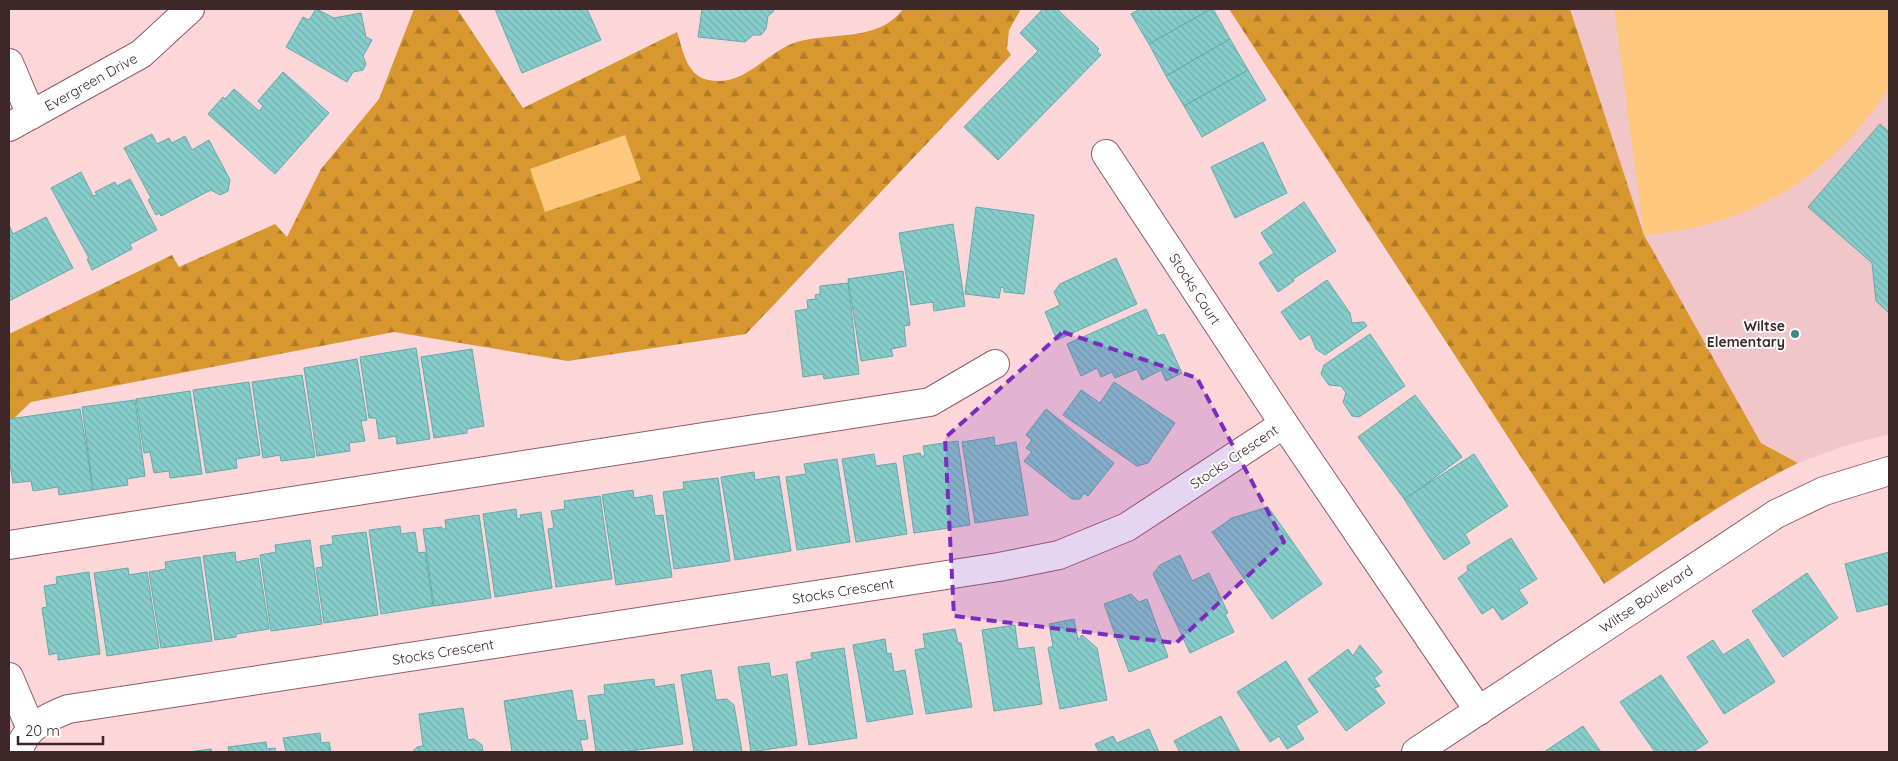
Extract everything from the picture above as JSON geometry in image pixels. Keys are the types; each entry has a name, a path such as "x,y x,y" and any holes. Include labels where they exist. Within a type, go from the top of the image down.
{"street":[{"name":"Evergreen Drive","path":"20,121 141,54 190,9"},
{"path":"9,64 20,121"},
{"name":"Stocks Court","path":"1106,154 1284,424"},
{"path":"9,545 930,402 995,364"},
{"name":"Stocks Crescent","path":"25,741 48,717 68,709 999,567 1059,555 1127,527 1284,424 1479,711"},
{"name":"Wiltse Boulevard","path":"1416,752 1776,514 1824,491 1889,471"},
{"name":"Stocks Crescent","path":"9,677 25,741"}],"highlighted area":[{"path":"1063,332 1197,378 1284,542 1176,643 954,616 945,438"}],"shaded area":[{"name":"Wiltse Elementary","path":"1570,9 1889,9 1889,434 1841,447 1798,463 1761,443 1644,235"},
{"path":"1614,9 1889,9 1889,85 1869,117 1854,134 1832,156 1785,192 1760,205 1705,225 1644,235"},
{"path":"625,135 641,180 545,212 530,169"}],"green space":[{"path":"414,9 457,9 523,108 677,32 686,61 695,73 708,80 721,81 733,79 744,74 797,42 854,34 881,27 903,9 1021,9 1009,30 1007,49 1011,55 746,334 568,361 394,332 31,402 9,423 9,334 172,255 179,267 275,224 287,237 321,169 379,99"},
{"path":"1229,9 1570,9 1644,235 1761,443 1798,463 1723,505 1604,584"}],"building":[{"path":"316,9 334,18 361,13 366,37 372,40 363,56 366,64 363,70 353,72 347,82 286,47 303,17 309,20"},
{"path":"495,9 587,9 601,40 522,73"},
{"path":"702,9 772,9 774,11 768,16 766,29 761,35 753,35 745,42 698,37"},
{"path":"1043,9 1057,9 1099,49 1097,51 1101,55 998,160 964,127 1038,51 1020,33"},
{"path":"1140,9 1211,9 1149,44 1131,14"},
{"path":"1213,9 1230,39 1166,76 1149,44"},
{"path":"1230,39 1248,70 1184,106 1166,76"},
{"path":"1248,70 1266,100 1202,137 1184,106"},
{"path":"283,72 329,113 275,174 208,114 223,97 225,99 234,89 259,111 263,106 258,101"},
{"path":"1880,124 1889,132 1889,313 1876,301 1872,263 1808,207"},
{"path":"152,134 157,144 169,138 172,143 185,136 192,150 209,140 230,180 228,191 220,195 211,190 161,216 159,213 156,215 148,200 151,198 124,148"},
{"path":"1263,142 1287,193 1235,218 1211,167"},
{"path":"81,172 93,196 97,195 95,192 115,182 117,186 130,179 157,230 130,244 132,249 92,270 87,259 89,258 51,188"},
{"path":"1304,202 1336,251 1293,279 1294,281 1278,292 1259,263 1274,253 1261,233"},
{"path":"976,207 1034,215 1024,294 1004,292 1004,288 1001,287 999,298 965,294"},
{"path":"46,217 73,268 9,301 9,225 13,234"},
{"path":"953,224 965,306 934,311 933,302 911,305 899,233"},
{"path":"1116,258 1137,304 1057,340 1045,312 1060,305 1054,292 1060,284"},
{"path":"903,271 910,325 904,326 906,346 891,349 893,356 861,361 848,279"},
{"path":"1327,280 1350,313 1352,323 1364,322 1367,326 1325,355 1316,349 1310,334 1300,340 1281,312"},
{"path":"848,283 859,374 824,379 823,374 803,377 795,311 808,309 807,300 816,299 815,295 820,294 820,286"},
{"path":"1146,309 1158,336 1164,334 1182,373 1166,381 1161,370 1142,380 1137,369 1115,378 1112,372 1101,377 1097,368 1081,376 1067,344"},
{"path":"1370,334 1405,386 1359,417 1352,416 1343,402 1346,393 1341,386 1329,385 1321,374 1324,365"},
{"path":"416,348 430,439 397,444 396,436 379,439 376,418 369,418 360,357"},
{"path":"472,349 484,426 467,429 467,433 434,438 421,357"},
{"path":"357,359 367,420 361,421 365,441 349,443 350,451 317,456 304,368"},
{"path":"302,375 315,457 281,461 280,455 263,458 252,382"},
{"path":"249,382 260,455 236,459 237,468 206,473 193,390"},
{"path":"1114,382 1175,423 1148,463 1137,466 1063,415 1081,390 1100,403"},
{"path":"190,391 202,474 170,478 169,471 154,473 150,452 144,453 136,399"},
{"path":"1415,395 1462,457 1405,500 1358,437"},
{"path":"135,400 145,476 127,479 128,485 93,490 82,407"},
{"path":"80,409 93,490 59,495 58,487 33,491 31,481 13,483 9,457 9,419"},
{"path":"1046,409 1114,463 1088,496 1084,493 1080,499 1072,499 1024,461 1032,452 1026,448 1032,440 1026,435"},
{"path":"994,437 995,446 1016,442 1028,515 975,523 962,442"},
{"path":"958,441 970,525 914,533 903,456 920,453 921,456 925,456 923,446"},
{"path":"874,454 876,466 896,463 907,534 856,542 842,459"},
{"path":"1474,454 1508,506 1465,534 1470,543 1444,560 1404,499"},
{"path":"837,459 850,542 797,550 786,477 806,474 804,464"},
{"path":"754,472 755,480 779,476 791,551 735,560 721,477"},
{"path":"718,478 730,561 674,569 663,492 684,489 683,482"},
{"path":"633,490 634,498 652,495 655,516 663,515 672,577 616,585 602,495"},
{"path":"600,496 612,579 556,587 548,529 554,528 551,511 565,509 564,501"},
{"path":"1268,507 1322,584 1272,619 1212,532 1232,518"},
{"path":"516,509 517,519 521,518 520,515 541,512 552,588 495,597 483,514"},
{"path":"479,515 491,598 434,606 423,529 442,527 442,529 446,529 445,520"},
{"path":"400,526 401,534 415,532 418,553 425,552 433,606 381,614 369,530"},
{"path":"366,532 378,615 324,623 316,568 323,567 320,546 333,544 332,536"},
{"path":"1511,538 1537,579 1519,590 1528,603 1502,620 1493,607 1482,614 1458,578 1468,571 1467,566"},
{"path":"310,540 322,624 271,631 260,555 276,552 275,545"},
{"path":"235,552 236,562 258,558 269,629 236,634 236,637 215,640 203,556"},
{"path":"1889,552 1889,604 1857,612 1845,564"},
{"path":"1180,555 1192,581 1209,573 1228,613 1225,614 1234,632 1190,653 1153,574 1160,565"},
{"path":"200,557 212,641 161,648 149,572 166,569 165,562"},
{"path":"128,568 129,575 147,572 159,648 107,656 94,573"},
{"path":"89,572 100,654 58,660 58,653 49,655 42,608 47,607 44,586 57,584 56,577"},
{"path":"1807,573 1838,618 1783,657 1752,611"},
{"path":"1131,594 1139,602 1147,599 1168,657 1129,672 1104,604"},
{"path":"1074,619 1078,640 1082,635 1097,648 1107,700 1060,709 1048,648 1053,646 1049,624"},
{"path":"1015,625 1018,649 1034,647 1042,704 994,711 982,630"},
{"path":"955,629 958,643 961,643 972,707 926,714 915,650 925,648 923,634"},
{"path":"885,639 887,654 891,653 894,672 905,670 913,714 867,722 853,645"},
{"path":"1748,639 1775,682 1724,714 1687,657 1713,640 1723,655"},
{"path":"1360,645 1382,672 1374,678 1380,686 1374,688 1385,703 1346,731 1308,679 1348,649 1353,656"},
{"path":"844,648 857,738 809,745 796,662 812,659 811,653"},
{"path":"1286,661 1318,712 1296,726 1304,739 1287,749 1279,736 1270,742 1237,692"},
{"path":"769,663 771,677 787,674 797,745 751,752 738,667"},
{"path":"711,670 716,700 727,699 734,705 742,752 694,752 681,675"},
{"path":"1661,675 1708,742 1693,752 1655,752 1620,702"},
{"path":"654,679 655,687 674,684 683,744 622,752 596,752 588,696 605,694 604,685"},
{"path":"572,690 577,721 585,720 588,739 580,740 583,752 512,752 504,701"},
{"path":"463,708 468,740 474,739 482,745 483,752 412,752 417,747 423,746 419,714"},
{"path":"1221,716 1240,752 1180,752 1174,741"},
{"path":"1583,726 1601,752 1544,752"},
{"path":"1149,729 1159,752 1099,752 1095,744 1113,736 1117,743"},
{"path":"320,733 321,743 329,742 331,752 286,752 283,738"},
{"path":"266,742 267,749 275,748 276,752 229,752 228,747"},
{"path":"211,749 212,752 188,752"}],"place":[{"name":"Wiltse Elementary","path":"1795,334"}]}
